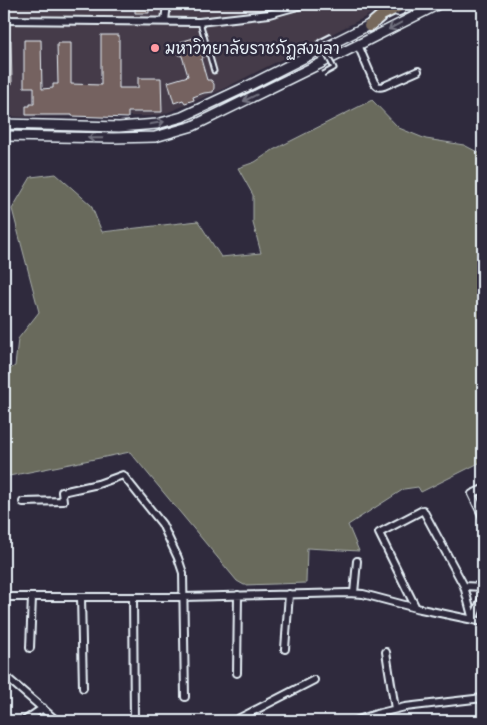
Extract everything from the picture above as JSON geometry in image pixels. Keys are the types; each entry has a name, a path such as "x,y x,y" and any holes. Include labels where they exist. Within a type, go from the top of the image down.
{"main road":[{"path":"368,26 382,15 404,4"},
{"path":"4,124 119,127 157,124 182,117 413,4"},
{"path":"4,136 155,137 194,126 439,4"}],"street":[{"path":"165,21 167,4"},
{"path":"4,20 199,22 269,14 305,4"},
{"path":"358,45 374,82 380,88 418,71"},
{"path":"23,502 63,501 62,492 98,484 124,475 162,524 183,573 184,697"},
{"path":"483,489 472,494 483,516"},
{"path":"416,608 379,533 423,510 464,586 473,620"},
{"path":"354,593 357,561"},
{"path":"464,586 483,587"},
{"path":"9,597 184,597 354,593 483,622"},
{"path":"285,649 289,594"},
{"path":"237,673 238,595"},
{"path":"473,620 483,596"},
{"path":"81,597 83,688"},
{"path":"133,597 134,721"},
{"path":"30,648 32,598"},
{"path":"386,652 395,709"},
{"path":"4,675 57,721"},
{"path":"234,721 314,680"},
{"path":"355,721 405,707 483,698"},
{"path":"24,721 43,708"}],"lane":[{"path":"199,22 214,70"},
{"path":"323,74 334,68 320,42 332,36"}],"shaded area":[{"name":"มหาวิทยาลัยราชภัฏสงขลา","path":"4,4 391,4 219,91 164,114 152,116 21,117 4,116"}],"green space":[{"path":"372,100 399,128 426,139 464,145 483,155 483,461 421,492 418,487 404,489 348,525 359,551 307,548 306,583 244,585 237,581 130,452 4,477 4,373 15,366 18,339 39,312 12,209 31,177 56,174 91,205 102,232 198,221 221,257 261,253 253,223 253,195 238,168 255,162 273,150"}],"building":[{"path":"135,4 149,4 149,13 135,13"},
{"path":"101,35 119,35 119,88 138,88 138,78 161,78 162,112 128,112 128,118 26,115 26,106 34,104 34,87 24,87 24,40 41,40 42,89 53,88 53,84 58,84 57,43 71,43 71,84 101,85"},
{"path":"197,37 207,80 211,80 214,84 213,92 193,97 194,100 185,103 183,100 174,103 168,82 188,76 182,56 178,55 177,50 181,46 180,42"},
{"path":"4,40 11,40 12,84 4,84"}],"place":[{"name":"มหาวิทยาลัยราชภัฏสงขลา","path":"155,48"}]}
